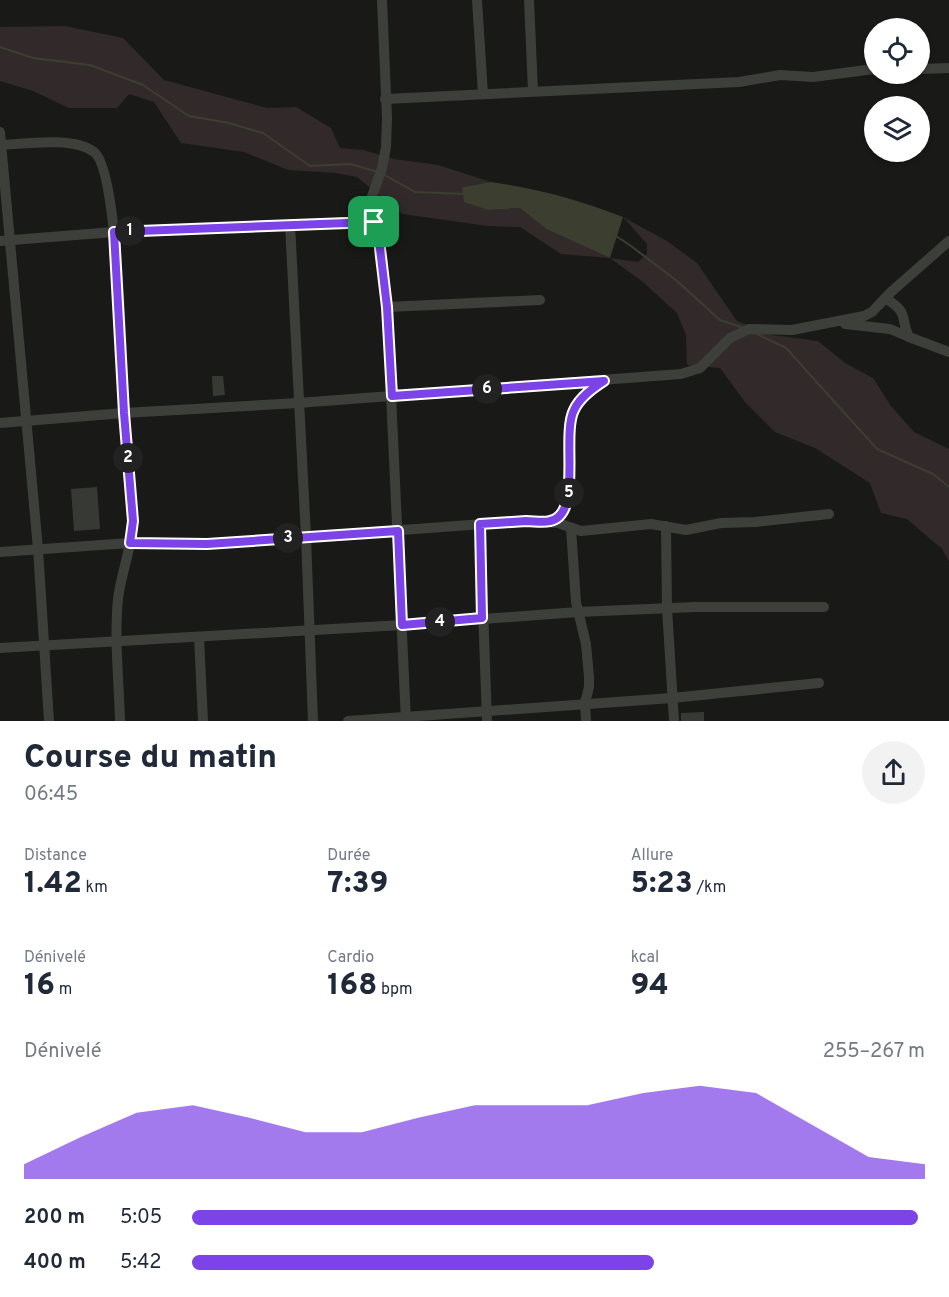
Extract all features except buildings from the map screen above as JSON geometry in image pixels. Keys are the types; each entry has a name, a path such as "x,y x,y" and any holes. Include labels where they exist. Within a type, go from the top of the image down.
{"street":[{"path":"382,0 386,147 382,168 369,205 369,214 379,240 387,307 406,719"},
{"path":"477,0 483,94"},
{"path":"529,0 533,91"},
{"path":"930,69 949,68"},
{"path":"386,99 739,82 780,75 813,77 864,70"},
{"path":"0,132 5,241 38,549 49,721"},
{"path":"1,145 67,143 80,145 95,152 101,159 104,170 114,232 124,413 133,521 130,543 120,579 116,640 120,721"},
{"path":"5,241 114,232 374,222"},
{"path":"290,224 313,721"},
{"path":"0,423 604,381 691,371 700,368 730,338 748,329 792,330 864,316 872,312 949,242"},
{"path":"885,298 901,310 909,337"},
{"path":"387,307 540,300"},
{"path":"838,322 890,329 949,352"},
{"path":"550,521 562,513 568,502 570,424 574,408 604,381"},
{"path":"0,552 130,543 207,544 550,521 582,531 651,524 686,530 721,523 829,514"},
{"path":"480,524 487,716"},
{"path":"666,526 667,608 674,721"},
{"path":"571,528 578,612 586,644 590,687 585,703 586,721"},
{"path":"0,648 402,625 578,612 667,608 824,607"},
{"path":"199,637 202,721"},
{"path":"348,721 487,716 585,703 672,698 819,683"}],"shaded area":[{"path":"65,26 123,38 164,80 267,108 296,107 331,128 340,148 363,150 394,159 438,165 491,182 462,187 488,210 520,208 546,229 610,258 561,254 520,227 488,226 402,214 357,177 336,173 288,170 244,152 181,143 154,102 129,94 117,108 69,108 33,91 0,81 0,27"},
{"path":"491,182 558,195 623,217 610,258 546,229 520,208 488,210 464,202 462,187"},
{"path":"623,217 667,241 697,263 737,321 772,335 818,341 845,363 873,378 891,406 914,432 949,449 949,561 942,549 907,519 881,513 870,483 815,448 775,432 745,402 720,368 687,365 686,335 677,313 643,282 610,258 638,262 647,254 647,244"}],"waterway":[{"path":"0,47 33,58 90,65 143,85 189,116 229,123 263,133 310,166 350,164 378,172"},
{"path":"383,174 415,192 466,194"},
{"path":"616,236 677,281 720,320 741,327"},
{"path":"755,333 786,348 877,449 933,474 949,487"}],"route":[{"path":"374,222 379,240 387,307 392,396 604,381 574,408 570,424 569,492 566,508 562,513 550,521 480,524 482,618 402,625 398,531 207,544 130,543 133,535 133,521 124,413 114,232 374,222"}]}
